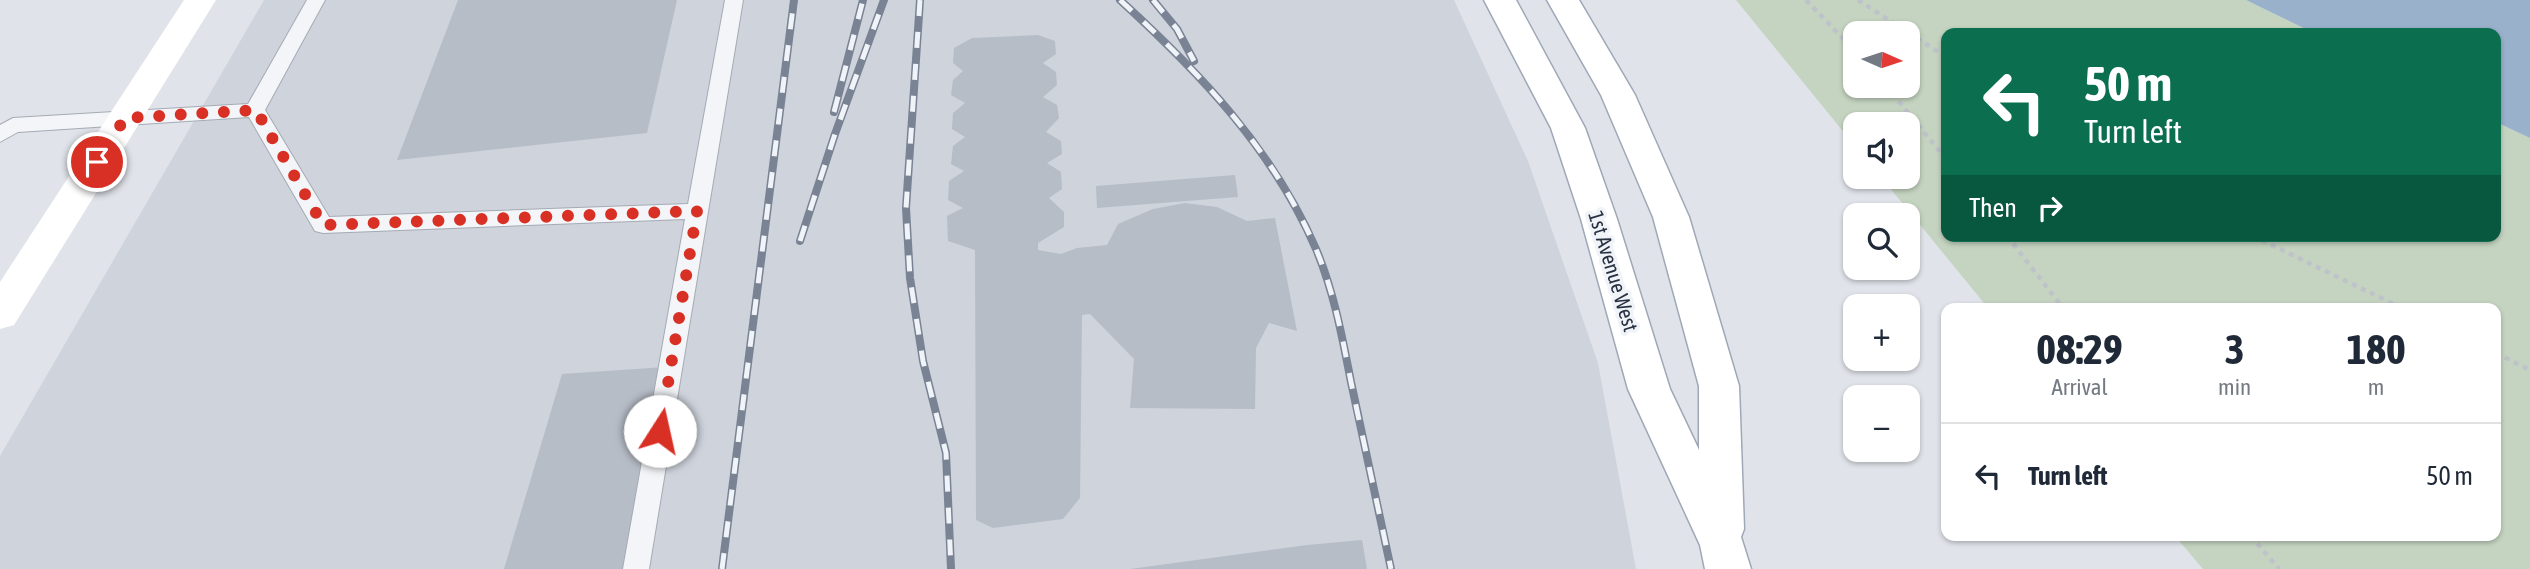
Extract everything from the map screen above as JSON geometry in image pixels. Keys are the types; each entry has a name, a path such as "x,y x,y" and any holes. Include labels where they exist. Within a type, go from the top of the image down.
{"main road":[{"path":"0,314 200,0"},
{"name":"1st Avenue West","path":"1500,0 1568,128 1599,219 1649,388 1725,557"},
{"name":"1st Avenue West","path":"1563,0 1618,95 1671,217 1719,386 1725,557"}],"lane":[{"path":"256,110 316,0"},
{"path":"636,569 734,0"},
{"path":"0,135 13,125 256,110"},
{"path":"256,110 323,225 697,211"}],"path":[{"path":"1806,0 1843,39"},
{"path":"1858,0 1941,54"},
{"path":"1896,98 1941,153"},
{"path":"2012,242 2059,303"},
{"path":"2265,242 2392,303"},
{"path":"2501,356 2530,370"},
{"path":"2254,541 2279,569"}],"shaded area":[{"path":"264,0 1454,0 1528,161 1598,363 1636,569 0,569 0,456"}],"green space":[{"path":"1736,0 2246,0 2304,28 1941,28 1941,242 2501,242 2501,124 2530,138 2530,569 2203,569 2179,541 2501,541 2501,303 1984,303 1920,225 1920,203 1902,203 1891,189 1920,189 1920,112 1843,112 1843,131"}],"water":[{"path":"2246,0 2530,0 2530,138 2501,124 2501,28 2304,28"}],"building":[{"path":"458,0 677,0 647,133 397,160"},
{"path":"1038,35 1055,41 1056,54 1043,63 1056,72 1057,85 1043,97 1057,105 1059,118 1046,132 1061,141 1062,154 1047,163 1061,172 1062,189 1049,198 1064,212 1064,227 1038,243 1038,250 1061,254 1077,248 1107,245 1118,224 1153,209 1185,203 1217,207 1247,221 1275,218 1297,331 1269,323 1256,348 1255,409 1130,408 1134,359 1090,314 1082,315 1080,498 1063,519 993,528 976,520 975,250 948,241 947,216 963,208 948,200 949,181 964,171 951,164 953,146 965,137 952,129 953,113 965,103 951,95 953,80 963,71 953,63 954,48 972,38"},
{"path":"1235,175 1238,197 1097,208 1096,186"},
{"path":"665,367 624,569 504,569 562,374"},
{"path":"1362,540 1367,569 1130,569 1307,545"}],"railway":[{"path":"722,569 794,0"},
{"path":"834,112 863,0"},
{"path":"800,241 835,134 884,0"},
{"path":"920,0 906,208 910,278 923,361 946,453 951,569"},
{"path":"1120,0 1178,55 1232,114 1278,178 1316,249 1337,314 1391,569"},
{"path":"1153,0 1177,29 1194,61"}],"route":[{"path":"97,162 125,118 256,110 323,225 697,211 660,431"}]}
